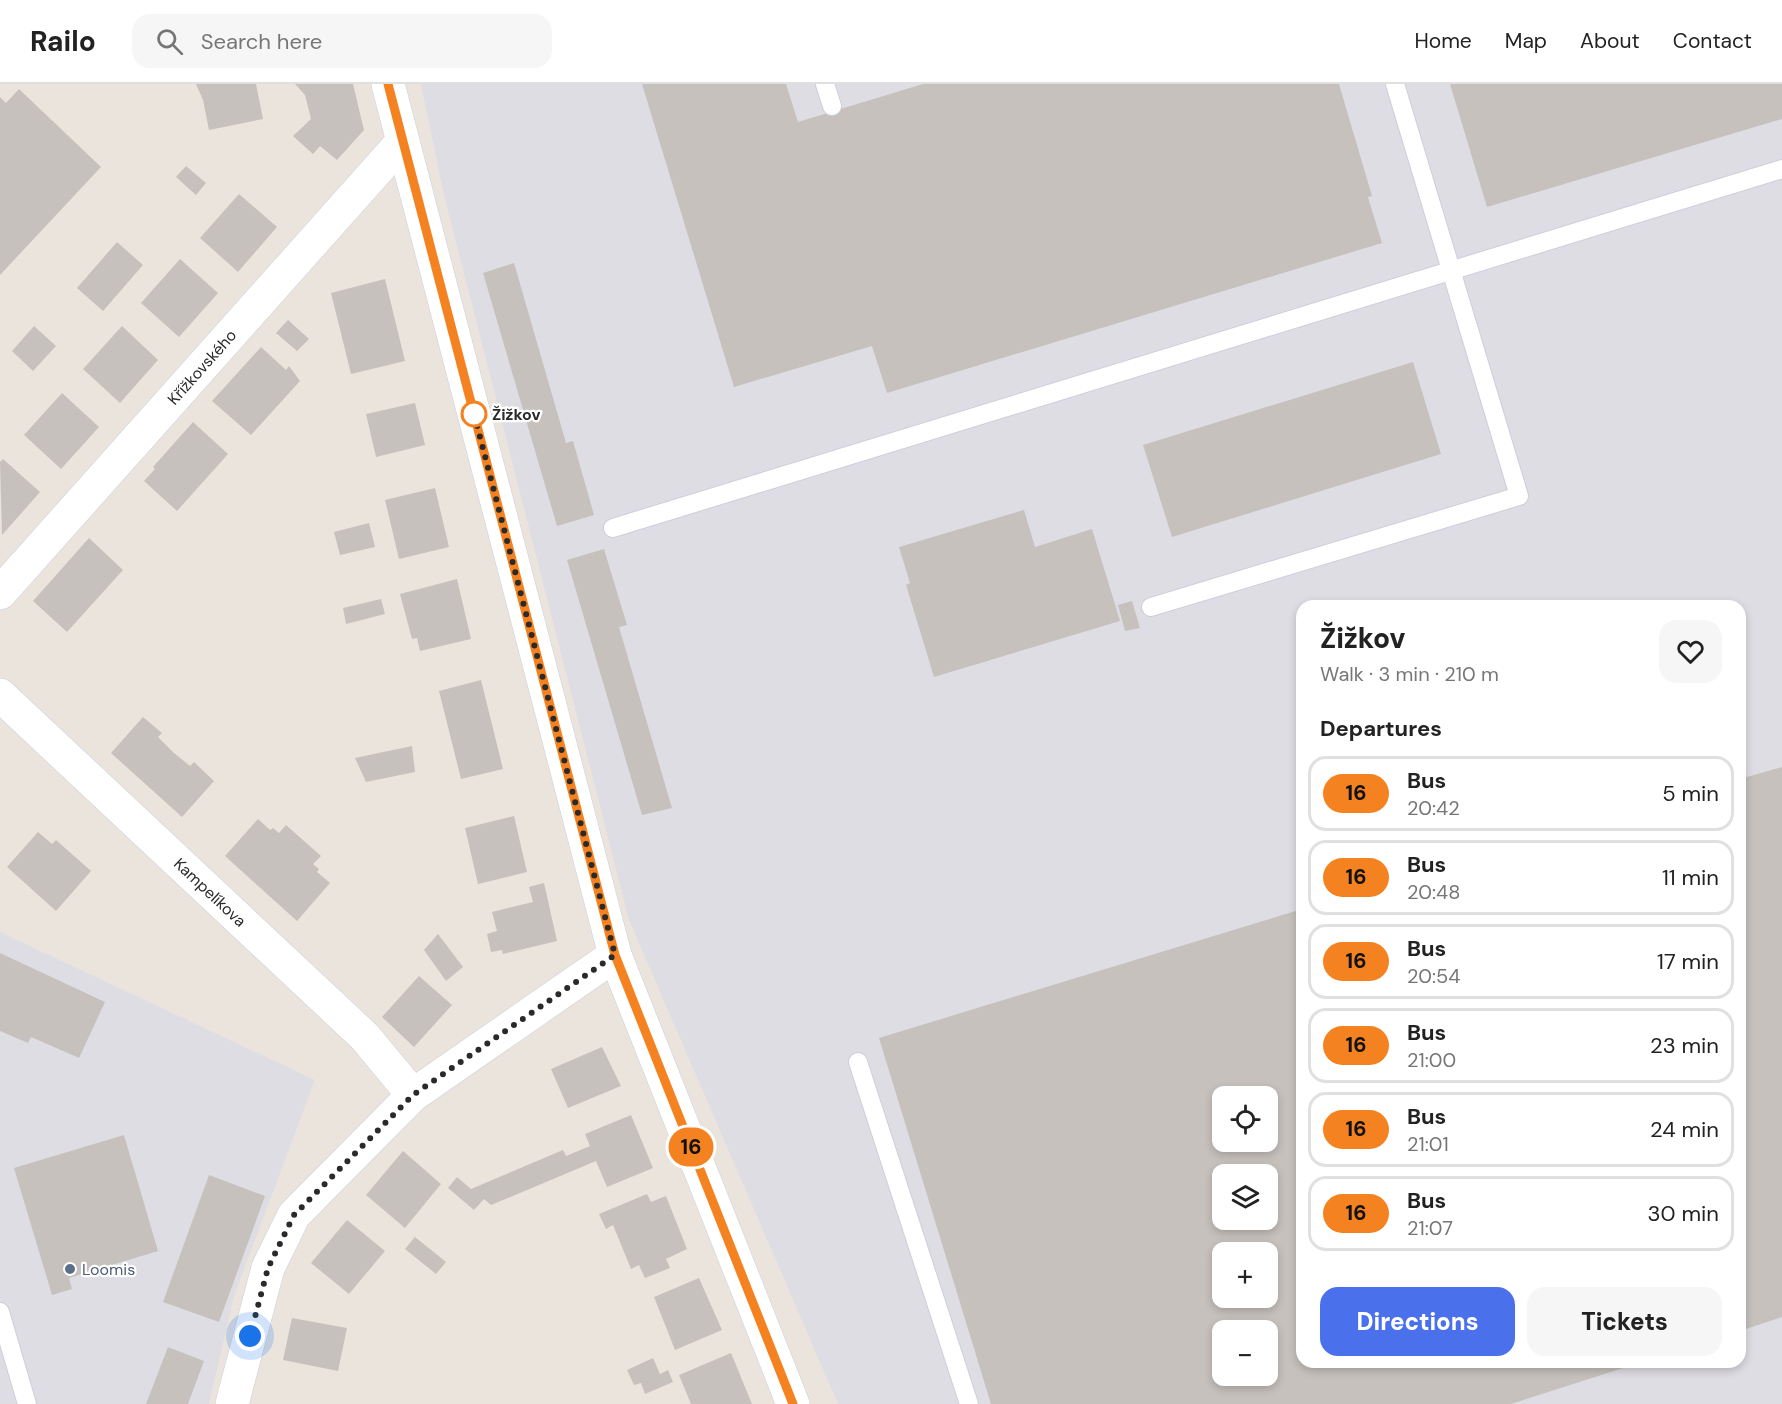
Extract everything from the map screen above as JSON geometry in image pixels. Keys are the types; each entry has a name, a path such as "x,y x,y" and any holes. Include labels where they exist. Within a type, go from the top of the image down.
{"street":[{"path":"388,84 615,955 793,1404"},
{"name":"Křížkovského","path":"0,593 403,141"},
{"name":"Kampelíkova","path":"0,695 365,1037 413,1095"},
{"path":"232,1404 268,1268 294,1215 413,1095 615,955"}],"lane":[{"path":"825,84 832,106"},
{"path":"1151,607 1519,495 1395,84"},
{"path":"613,528 1782,170"},
{"path":"858,1062 969,1404"},
{"path":"0,1312 27,1404"}],"shaded area":[{"path":"421,84 1782,84 1782,1404 838,1404 629,920 443,191"},
{"path":"0,932 315,1080 234,1296 209,1404 0,1404"}],"building":[{"path":"196,84 256,84 263,119 209,130 203,100"},
{"path":"295,84 353,84 364,130 337,160 320,146 313,154 293,136 311,119 305,95"},
{"path":"642,84 786,84 798,122 923,84 1339,84 1372,196 1368,197 1382,243 887,393 872,346 734,387"},
{"path":"1450,84 1782,84 1782,119 1487,207"},
{"path":"19,89 101,167 0,275 0,97 6,103"},
{"path":"186,166 206,183 196,195 176,177"},
{"path":"239,194 277,227 238,272 200,238"},
{"path":"117,242 143,265 103,311 77,288"},
{"path":"180,259 218,293 179,337 141,303"},
{"path":"514,263 566,443 573,441 594,515 557,526 483,273"},
{"path":"385,279 405,361 351,374 331,293"},
{"path":"288,320 309,339 297,351 276,333"},
{"path":"34,326 56,346 33,371 12,351"},
{"path":"122,326 158,360 120,403 83,369"},
{"path":"261,347 286,370 289,366 300,381 251,435 212,401"},
{"path":"1413,362 1441,454 1172,537 1143,445"},
{"path":"62,393 99,427 61,469 24,435"},
{"path":"415,403 425,445 376,457 366,414"},
{"path":"193,422 228,454 177,511 144,481 155,469 153,467"},
{"path":"3,459 40,492 2,535 0,462"},
{"path":"435,488 449,547 399,559 385,500"},
{"path":"1024,510 1035,547 1092,529 1120,621 934,677 906,585 910,583 899,547"},
{"path":"369,523 375,547 340,555 334,532"},
{"path":"89,538 123,570 67,632 33,601"},
{"path":"604,549 627,625 619,627 672,808 642,815 567,560"},
{"path":"457,579 471,639 420,651 417,638 412,639 400,594"},
{"path":"381,599 385,614 346,624 343,608"},
{"path":"1132,601 1140,628 1125,631 1118,605"},
{"path":"481,680 503,769 461,779 439,691"},
{"path":"143,717 162,733 158,737 174,753 190,766 194,762 214,781 182,817 111,753"},
{"path":"412,746 415,772 366,782 355,758"},
{"path":"1782,767 1782,1317 1746,1329 1746,777"},
{"path":"514,816 527,872 478,884 465,828"},
{"path":"258,819 270,830 273,828 279,833 286,825 321,856 313,864 319,869 317,872 330,883 297,921 225,856"},
{"path":"38,832 52,844 56,840 91,871 56,911 7,867"},
{"path":"544,883 557,941 503,954 502,950 491,952 487,934 497,931 492,912 533,902 529,887"},
{"path":"1296,911 1296,1368 1623,1368 1511,1404 991,1404 879,1038"},
{"path":"438,934 463,967 446,981 424,950"},
{"path":"0,953 105,1002 79,1058 31,1037 28,1043 0,1031"},
{"path":"419,976 452,1005 414,1047 382,1017"},
{"path":"602,1047 621,1086 568,1108 551,1069"},
{"path":"631,1115 653,1168 607,1187 596,1161 491,1205 484,1199 474,1210 448,1188 457,1177 471,1189 563,1150 566,1156 590,1146 585,1134"},
{"path":"124,1135 158,1251 69,1278 72,1289 52,1295 14,1168"},
{"path":"403,1151 441,1184 405,1228 366,1195"},
{"path":"209,1175 265,1196 219,1322 163,1302"},
{"path":"647,1194 651,1202 666,1196 687,1249 666,1259 670,1268 645,1278 639,1265 631,1269 613,1225 606,1229 599,1214"},
{"path":"347,1220 385,1251 349,1294 311,1263"},
{"path":"415,1237 446,1262 436,1274 405,1249"},
{"path":"699,1278 722,1330 675,1350 654,1297"},
{"path":"292,1318 347,1328 338,1371 283,1360"},
{"path":"168,1347 204,1361 188,1404 146,1404"},
{"path":"731,1353 752,1404 691,1404 679,1375"},
{"path":"653,1358 660,1374 668,1370 673,1382 645,1394 641,1383 634,1385 627,1370"}],"bus line":[{"name":"16","path":"388,84 615,955 793,1404"}],"place":[{"name":"Žižkov","path":"474,414"},
{"name":"Loomis","path":"70,1269"}],"route":[{"path":"250,1336 268,1268 279,1240 294,1215 413,1095 615,955 474,412 474,414"}]}
